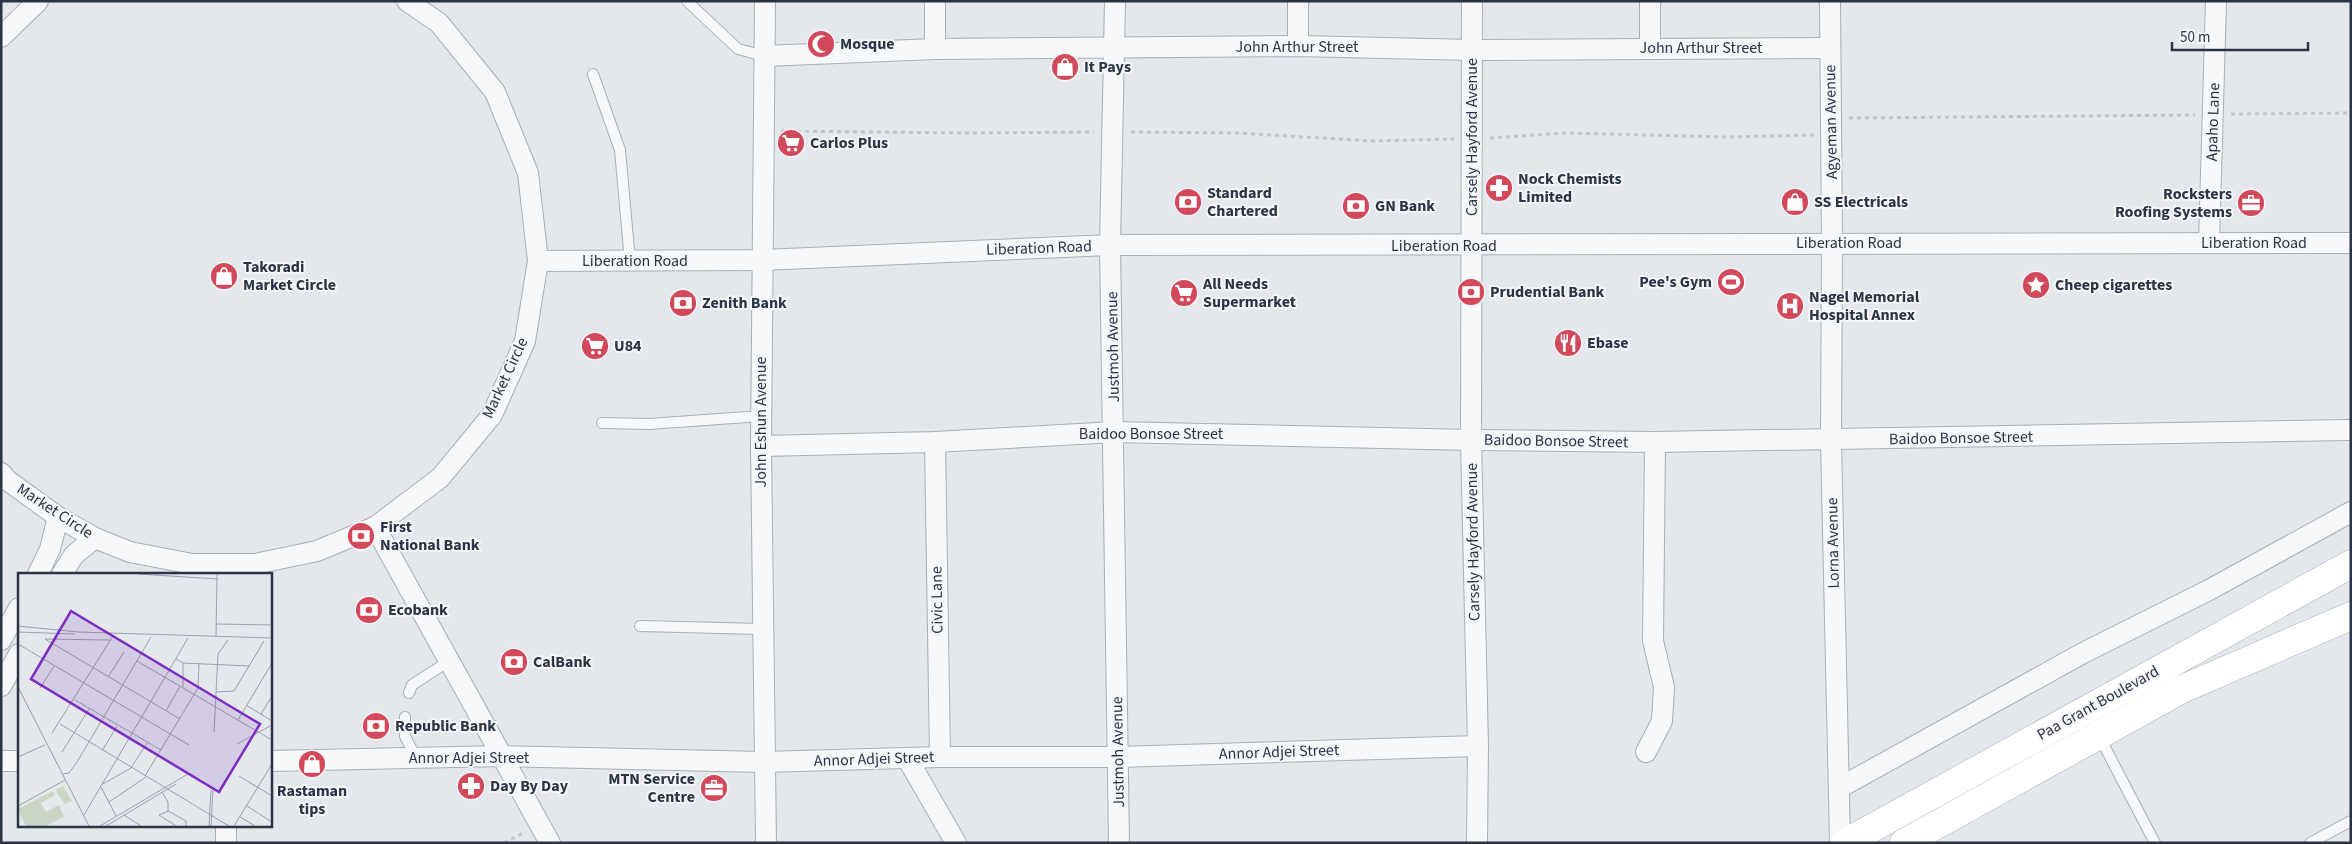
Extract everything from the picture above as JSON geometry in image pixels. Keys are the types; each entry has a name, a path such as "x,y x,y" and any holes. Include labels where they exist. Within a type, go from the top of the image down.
{"main road":[{"name":"Paa Grant Boulevard","path":"1845,843 2168,663 2351,564"},
{"name":"Paa Grant Boulevard","path":"1904,843 2182,689 2351,616"},
{"path":"2168,663 2182,689"}],"street":[{"path":"1,37 38,1"},
{"name":"Market Circle","path":"1,473 7,480 58,516 95,538 130,552 192,564 255,564 317,551 375,527 440,478 492,415 525,341 538,261 528,173 495,92 439,23 408,1"},
{"name":"John Eshun Avenue","path":"765,1 761,446 763,762 766,843"},
{"path":"935,1 935,49"},
{"name":"Justmoh Avenue","path":"1115,1 1110,245 1115,432 1119,843"},
{"path":"1298,1 1298,46"},
{"name":"Carsely Hayford Avenue","path":"1472,1 1470,440 1478,746 1477,843"},
{"path":"1650,1 1650,48"},
{"name":"Agyeman Avenue","path":"1830,1 1832,243"},
{"name":"Apaho Lane","path":"2209,242 2216,1"},
{"name":"John Arthur Street","path":"764,56 935,49 1298,46 1472,50 1829,48"},
{"name":"Liberation Road","path":"538,261 762,260 1110,245 1471,246 1832,243 2351,243"},
{"name":"Lorna Avenue","path":"1832,243 1831,440 1840,843"},
{"name":"Baidoo Bonsoe Street","path":"761,446 935,442 1115,432 1656,442 2351,430"},
{"name":"Civic Lane","path":"935,442 940,757"},
{"path":"1646,752 1662,721 1664,687 1653,642 1656,442"},
{"path":"1839,788 2083,653 2209,590 2351,512"},
{"path":"38,573 50,549 58,516"},
{"path":"375,527 550,843"},
{"path":"63,573 74,555 95,538"},
{"path":"1,640 18,610"},
{"path":"1,686 18,656"},
{"name":"Annor Adjei Street","path":"271,760 501,756 763,762 940,757 1118,757 1478,746"},
{"path":"907,758 956,843"},
{"path":"1,761 18,761"},
{"path":"226,826 226,843"}],"lane":[{"path":"687,1 738,49 764,56"},
{"path":"593,74 620,150 630,261"},
{"path":"602,424 649,424 761,416"},
{"path":"640,626 762,629"},
{"path":"409,693 412,685 449,661"},
{"path":"405,717 405,736 416,758"},
{"path":"2099,736 2155,843"},
{"path":"2310,843 2351,820"}],"path":[{"path":"763,132 790,130 966,133 1238,133 1371,142 1565,133 1726,137 1818,135 1831,118 2351,113"}],"place":[{"name":"Mosque","path":"821,44"},
{"name":"It Pays","path":"1065,67"},
{"name":"Carlos Plus","path":"791,143"},
{"name":"Nock Chemists Limited","path":"1499,188"},
{"name":"Standard Chartered","path":"1188,202"},
{"name":"SS Electricals","path":"1795,202"},
{"name":"Rocksters Roofing Systems","path":"2251,203"},
{"name":"GN Bank","path":"1356,206"},
{"name":"Takoradi Market Circle","path":"224,276"},
{"name":"Pee's Gym","path":"1731,282"},
{"name":"Cheep cigarettes","path":"2036,285"},
{"name":"Prudential Bank","path":"1471,292"},
{"name":"All Needs Supermarket","path":"1184,293"},
{"name":"Zenith Bank","path":"683,303"},
{"name":"Nagel Memorial Hospital Annex","path":"1790,306"},
{"name":"Ebase","path":"1568,343"},
{"name":"U84","path":"595,346"},
{"name":"First National Bank","path":"361,536"},
{"name":"Ecobank","path":"369,610"},
{"name":"CalBank","path":"514,662"},
{"name":"Republic Bank","path":"376,726"},
{"name":"Rastaman tips","path":"312,764"},
{"name":"Day By Day","path":"471,786"},
{"name":"MTN Service Centre","path":"714,788"}]}
